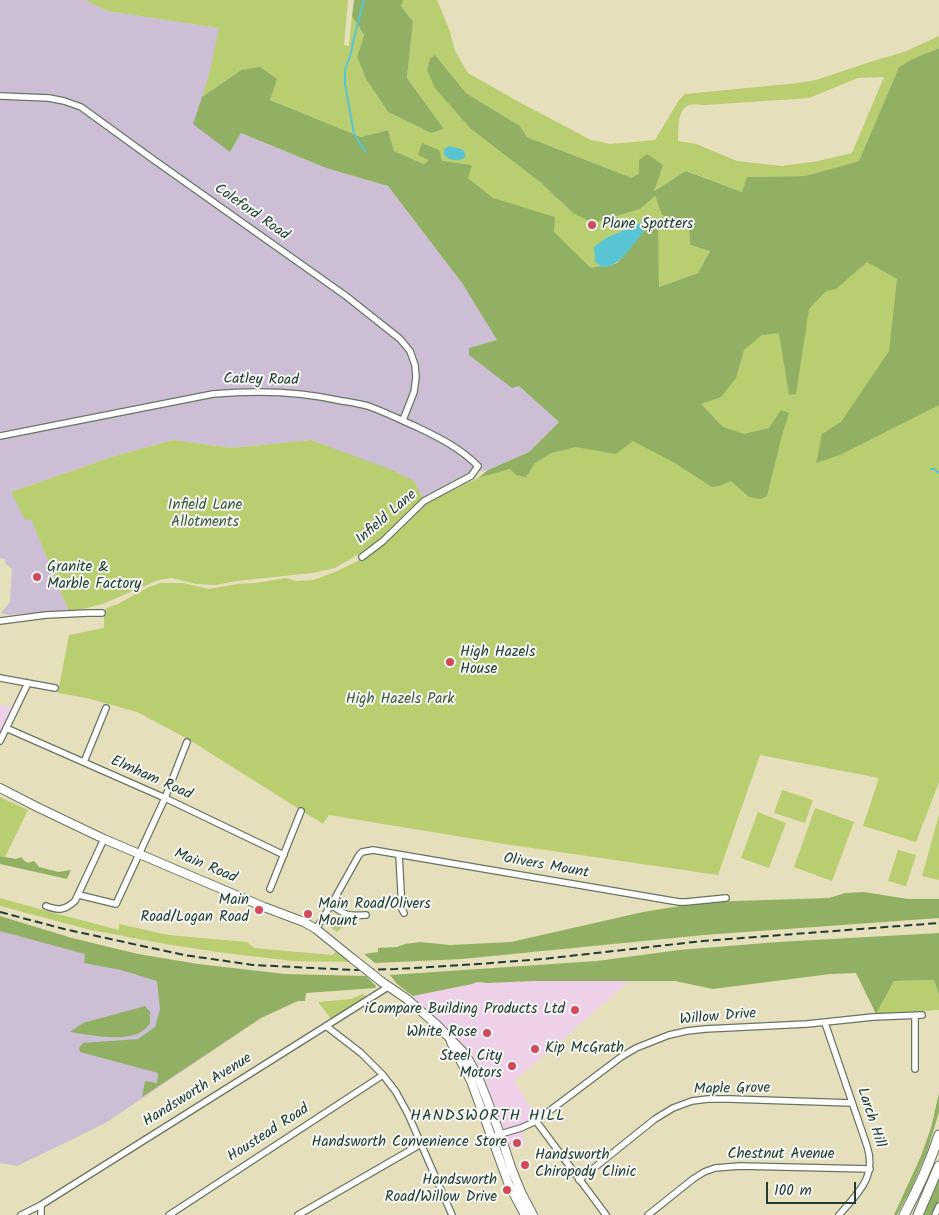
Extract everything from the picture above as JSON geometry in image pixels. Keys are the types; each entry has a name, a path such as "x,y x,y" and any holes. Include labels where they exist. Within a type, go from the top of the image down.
{"highway":[{"path":"904,1215 916,1194 939,1135"},
{"path":"918,1215 939,1166"}],"main road":[{"name":"Main Road","path":"0,788 104,839 264,907 297,919 316,929 385,984 407,999 464,1052 472,1065 500,1134 512,1170 533,1215"},
{"path":"449,1038 470,1081 509,1185 524,1215"}],"street":[{"name":"Coleford Road","path":"0,96 49,98 81,107 370,314 400,339 410,351 415,365 414,392 403,420"},
{"name":"Catley Road","path":"0,436 213,394 245,391 299,393 368,406 403,420 440,438 466,454 478,466"},
{"name":"Infield Lane","path":"362,557 384,540 424,501 471,476 478,466"},
{"path":"0,621 46,615 102,613"},
{"path":"0,678 55,688"},
{"path":"0,741 28,683"},
{"path":"84,762 106,708"},
{"name":"Elmham Road","path":"6,728 165,798 284,855"},
{"path":"79,895 116,904 165,798 187,742"},
{"path":"270,890 301,811"},
{"path":"46,906 53,909 62,909 69,907 75,901 104,839"},
{"name":"Olivers Mount","path":"331,905 359,855 362,852 373,850 679,902 726,898"},
{"path":"398,854 402,909 404,913"},
{"path":"316,929 331,905 349,916 366,915"},
{"name":"Handsworth Avenue","path":"20,1215 41,1205 326,1026 385,984"},
{"name":"Willow Drive","path":"491,1136 520,1128 536,1121 621,1057 636,1048 669,1035 687,1031 825,1023 859,1018 918,1015 915,1069"},
{"name":"Larch Hill","path":"825,1023 869,1154 870,1169 867,1178 862,1188 840,1215"},
{"path":"326,1026 361,1053 383,1075 396,1092 408,1114 452,1215"},
{"name":"Houstead Road","path":"169,1215 383,1075"},
{"name":"Maple Grove","path":"579,1180 655,1119 667,1111 692,1101 724,1099 852,1103"},
{"path":"536,1121 606,1215"},
{"path":"298,1215 421,1144"},
{"name":"Chestnut Avenue","path":"648,1215 693,1179 715,1168 740,1166 870,1169"},
{"path":"41,1205 41,1215"},
{"path":"935,1215 939,1206"}],"shaded area":[{"path":"0,0 85,0 107,11 220,28 209,75 230,151 241,133 326,168 388,186 462,283 498,340 469,348 519,386 559,422 529,452 488,470 468,473 423,498 414,481 311,440 232,448 173,440 115,456 11,492 31,518 68,610 9,615 1,613 10,602 12,569 6,564 5,559 0,558"},
{"path":"0,705 16,707 0,741"},
{"path":"0,927 272,996 261,1018 107,1122 17,1166 0,1163"},
{"path":"629,981 514,1080 538,1120 521,1128 526,1143 502,1151 472,1072 459,1051 409,1000 413,996 477,982"}],"green space":[{"path":"85,0 348,0 344,45 349,46 352,16 364,35 357,57 366,79 388,112 431,133 444,129 407,78 413,22 401,6 403,0 437,0 449,29 455,51 468,73 591,140 610,144 655,140 679,100 685,94 816,80 904,52 939,36 939,48 899,67 859,161 805,176 748,177 742,192 687,171 653,191 639,173 632,178 527,137 520,126 467,94 540,182 573,213 655,196 662,215 689,228 690,245 710,251 698,273 659,287 657,224 644,231 642,222 606,238 595,261 599,266 591,268 553,232 554,217 493,199 468,178 471,165 429,161 424,164 394,151 388,130 361,137 270,100 241,70 202,97 209,75 219,28 107,11","holes":["884,77 852,153 818,161 782,166 737,161 696,144 678,141 680,115 690,105 809,98 858,78"]},
{"path":"354,0 403,0 401,6 413,22 407,78 444,129 431,133 388,112 366,79 357,57 364,35 352,16"},
{"path":"939,48 939,405 840,455 816,463 822,434 841,422 889,351 897,279 867,262 836,289 826,291 809,309 796,394 789,395 779,333 762,335 744,350 736,378 721,397 701,404 723,427 744,434 769,428 781,410 789,413 767,496 761,499 749,497 731,481 712,487 675,463 633,441 616,454 576,447 551,453 535,463 526,477 516,475 510,469 478,478 488,470 529,452 559,422 519,386 512,388 469,355 469,348 497,340 462,283 388,186 326,168 241,133 230,152 193,124 202,97 241,70 260,67 277,79 270,100 361,137 388,130 394,151 424,164 429,160 418,155 422,143 439,150 442,161 472,165 468,178 493,198 555,217 554,232 591,268 606,267 617,263 644,231 658,224 659,287 698,273 710,251 690,245 689,228 662,215 655,196 640,209 593,223 573,213 540,182 470,128 435,88 427,70 430,59 435,55 466,93 520,126 527,137 632,178 639,173 639,160 647,154 663,165 654,191 686,171 742,192 747,177 805,176 859,161 899,67"},
{"name":"High Hazels Park","path":"939,193 939,782 916,842 863,826 879,778 760,755 718,875 511,845 329,815 323,824 188,739 137,712 87,698 58,693 69,635 104,628 106,608 160,583 183,583 209,589 286,578 296,581 313,580 366,557 426,503 478,478 510,469 861,253"},
{"name":"Infield Lane Allotments","path":"173,440 232,448 311,440 392,470 414,481 423,498 381,539 335,568 312,573 216,585 196,584 172,578 158,580 105,603 69,612 31,519 25,520 11,492 115,456"},
{"path":"782,790 813,800 805,823 774,813"},
{"path":"0,797 28,810 5,857 0,856"},
{"path":"815,808 854,822 832,881 794,867"},
{"path":"758,812 786,823 769,868 741,858"},
{"path":"939,815 939,880 922,876"},
{"path":"898,850 916,855 906,886 888,881"},
{"path":"0,856 16,859 21,857 28,863 33,861 39,867 59,872 71,870 67,879 0,864"},
{"path":"864,892 908,899 939,899 939,918 704,935 462,959 375,963 364,954 378,952 378,948 397,947 420,942 450,945 511,942 643,912 705,902 829,898 845,893"},
{"path":"0,898 119,930 119,924 168,935 247,942 254,948 332,955 339,952 350,962 292,961 165,944 91,930 0,906"},
{"path":"0,916 72,938 138,954 198,964 285,974 366,976 376,986 375,988 306,993 305,1001 298,1001 261,1018 142,1097 145,1081 157,1083 158,1073 80,1052 79,1048 83,1043 138,1039 155,1027 160,1009 157,981 121,970 84,963 85,954 0,931"},
{"path":"331,916 344,917 347,923 337,932 326,923"},
{"path":"939,933 939,995 934,980 894,981 876,1014 856,973 830,974 713,989 675,981 477,982 413,996 397,984 390,975 597,961 679,950 778,942"},
{"path":"934,980 939,995 939,1010 876,1014 894,981"},
{"path":"363,994 369,999 332,1020 318,1002 351,999"},
{"path":"145,1006 150,1012 150,1024 134,1035 106,1037 70,1032 83,1023"},
{"path":"939,1093 939,1112 927,1152 911,1189 897,1215 894,1215 921,1156 931,1128"},
{"path":"939,1177 939,1200 932,1215 922,1215"}],"water":[{"path":"449,146 463,150 465,158 454,160 446,157 444,149"},
{"path":"642,222 644,231 632,247 616,263 605,267 595,261 594,247 606,238"}],"waterway":[{"path":"364,0 345,70 345,84 354,134 365,151"},
{"path":"931,469 939,473"}],"railway":[{"path":"0,912 64,929 184,955 253,965 353,970 543,959 703,941 939,923"}],"place":[{"name":"Plane Spotters","path":"592,225"},
{"name":"Granite & Marble Factory","path":"37,577"},
{"name":"High Hazels House","path":"450,662"},
{"name":"Main Road/Logan Road","path":"259,910"},
{"name":"Main Road/Olivers Mount","path":"308,914"},
{"name":"iCompare Building Products Ltd","path":"575,1010"},
{"name":"White Rose","path":"487,1033"},
{"name":"Kip McGrath","path":"535,1049"},
{"name":"Steel City Motors","path":"512,1066"},
{"name":"Handsworth Convenience Store","path":"517,1143"},
{"name":"Handsworth Chiropody Clinic","path":"525,1165"},
{"name":"Handsworth Road/Willow Drive","path":"507,1190"}],"district":[{"name":"HANDSWORTH HILL","path":"488,1117"}]}
